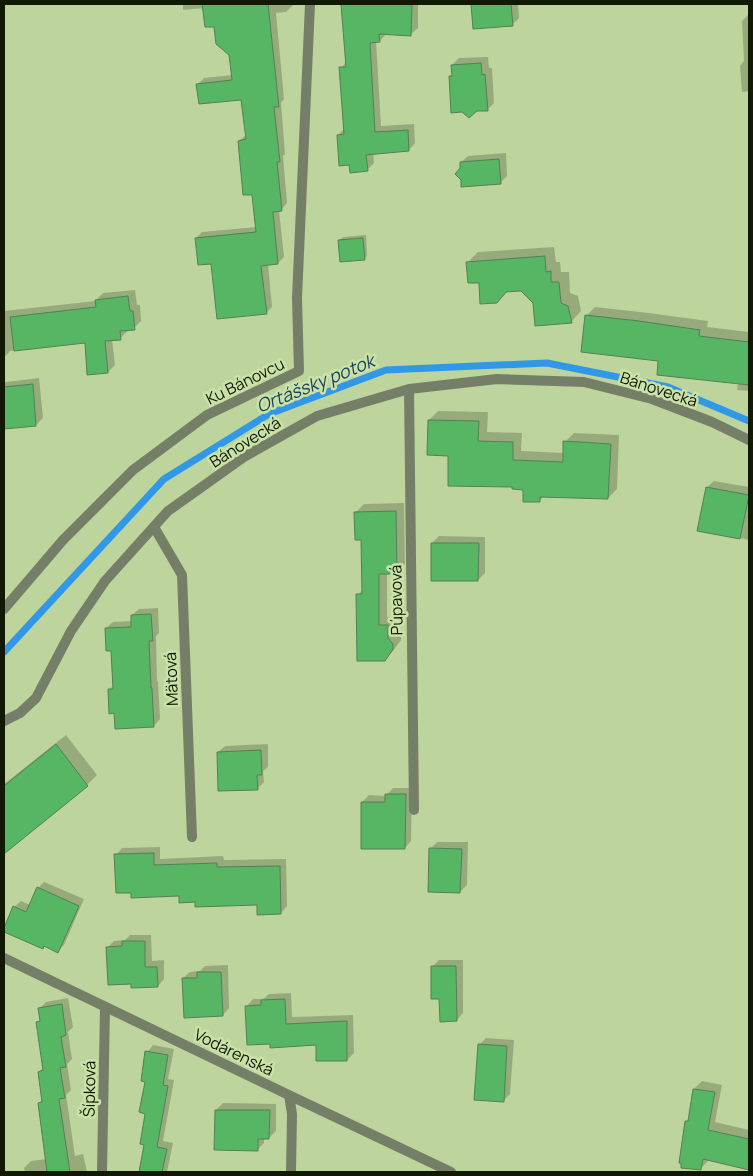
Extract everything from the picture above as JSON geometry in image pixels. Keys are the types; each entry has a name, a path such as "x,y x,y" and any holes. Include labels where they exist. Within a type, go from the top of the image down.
{"street":[{"name":"Ku Bánovcu","path":"4,609 63,540 133,470 207,415 299,371 297,298 310,4"},
{"name":"Bánovecká","path":"4,721 20,713 36,698 71,631 105,581 168,511 244,457 317,416 409,389 498,379 584,382 652,399 712,422 749,440"},
{"name":"Púpavová","path":"409,389 414,810"},
{"name":"Mätová","path":"154,527 182,574 192,837"},
{"name":"Vodárenská","path":"4,958 451,1172"},
{"name":"Šípková","path":"102,1172 105,1006"},
{"path":"289,1095 292,1114 291,1172"}],"building":[{"path":"202,4 268,4 279,107 274,107 280,162 277,162 282,211 273,212 278,264 261,266 267,314 217,319 211,264 198,265 195,238 256,232 252,195 243,195 238,141 246,139 241,100 199,104 196,84 232,80 229,55 216,44 214,27 205,27"},
{"path":"341,4 412,4 411,36 379,34 380,42 370,43 375,132 408,130 409,151 366,155 368,171 350,173 349,165 339,166 337,135 344,134 339,67 346,67"},
{"path":"471,4 511,4 513,26 473,29"},
{"path":"481,63 482,75 485,74 488,111 477,111 469,118 462,112 451,113 449,76 452,76 451,65"},
{"path":"499,159 501,184 461,187 461,180 455,174 460,168 460,162"},
{"path":"363,238 365,260 340,262 338,240"},
{"path":"545,256 546,272 551,271 551,282 559,282 561,303 568,306 572,323 535,326 533,303 521,291 506,292 497,303 480,304 479,283 468,283 466,262"},
{"path":"128,296 130,311 133,311 135,330 120,331 121,340 105,341 108,373 87,375 85,343 14,351 10,317 96,307 95,300"},
{"path":"585,315 700,330 699,336 749,342 749,385 657,375 658,361 581,352"},
{"path":"33,384 36,426 4,429 4,387"},
{"path":"428,420 479,421 478,441 513,442 513,460 563,462 563,441 611,444 608,499 540,497 540,502 523,502 523,490 512,489 512,487 448,486 448,456 427,455"},
{"path":"706,487 749,495 740,539 697,531"},
{"path":"396,511 397,574 379,574 379,625 388,625 388,638 393,644 393,649 385,661 357,661 356,594 362,594 361,540 355,540 354,512"},
{"path":"431,543 479,543 478,581 431,581"},
{"path":"151,614 153,641 149,641 154,727 115,729 114,713 109,714 108,689 113,689 111,651 106,651 105,628 131,627 131,615"},
{"path":"56,744 88,786 4,854 4,786"},
{"path":"261,750 262,775 257,775 258,790 218,791 217,752"},
{"path":"385,794 406,794 405,849 361,849 361,802 385,802"},
{"path":"429,848 462,849 460,893 428,892"},
{"path":"154,853 154,865 217,863 217,867 280,866 281,914 257,915 257,905 195,907 195,902 179,903 179,896 131,898 131,893 116,893 114,854"},
{"path":"37,887 79,906 58,953 44,946 43,949 4,932 13,906 26,912"},
{"path":"122,941 145,941 145,967 157,967 158,987 131,988 131,984 108,985 106,947 122,946"},
{"path":"431,966 456,966 457,1021 440,1022 439,999 431,999"},
{"path":"197,972 221,972 223,1016 184,1018 182,978 197,978"},
{"path":"285,999 286,1024 347,1021 347,1061 316,1061 316,1045 270,1048 270,1044 247,1045 245,1006 261,1005 261,1000"},
{"path":"62,1004 66,1035 61,1037 66,1067 60,1068 65,1098 59,1099 70,1172 47,1172 38,1103 42,1102 38,1072 43,1070 36,1022 40,1021 38,1008"},
{"path":"478,1044 507,1046 504,1102 474,1100"},
{"path":"145,1051 168,1055 163,1085 168,1086 157,1147 167,1149 162,1172 139,1172 144,1145 140,1144 145,1114 139,1112 145,1082 141,1081"},
{"path":"693,1089 715,1092 708,1130 749,1139 749,1170 703,1159 701,1170 681,1168 681,1163 679,1163 685,1121 688,1121"},
{"path":"215,1110 270,1110 269,1139 258,1139 258,1151 214,1150"}],"waterway":[{"name":"Ortášsky potok","path":"4,652 164,479 269,414 386,370 547,363 668,387 749,421"}]}
